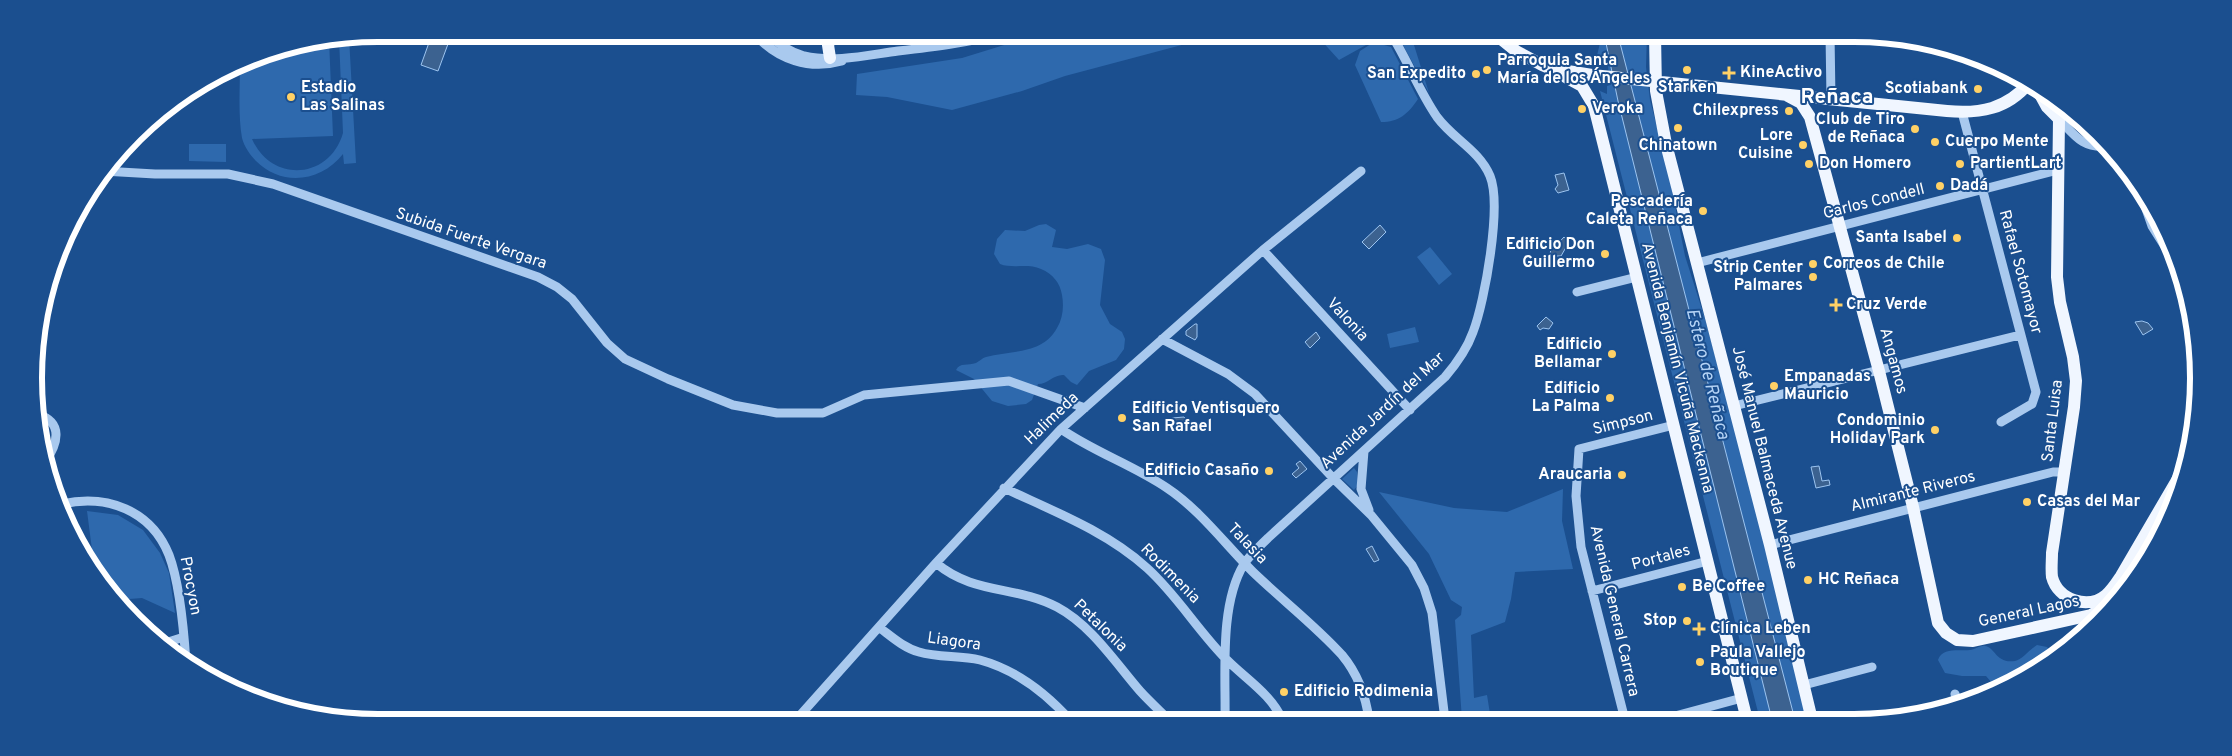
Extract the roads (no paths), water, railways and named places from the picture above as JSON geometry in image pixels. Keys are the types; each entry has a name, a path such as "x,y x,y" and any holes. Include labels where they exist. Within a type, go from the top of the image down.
{"main road":[{"path":"828,42 830,58"},
{"name":"Avenida Benjamín Vicuña Mackenna","path":"1505,42 1516,51 1582,86 1594,106 1746,714"},
{"name":"José Manuel Balmaceda Avenue","path":"1655,42 1656,81 1666,144 1770,544 1811,714"},
{"path":"1549,68 1592,75 1962,112 1987,111 2002,105 2024,88"},
{"name":"Angamos","path":"1786,95 1801,103 1810,117 1879,371 1913,507 1938,623 1946,633 1958,640"},
{"path":"2045,103 2059,119"},
{"name":"Santa Luisa","path":"2059,119 2057,276 2060,302 2073,356 2076,381 2074,407 2056,523 2052,572 2057,588 2065,596 2075,601"},
{"path":"2075,601 2086,602 2101,598 2110,592 2169,495"},
{"path":"2118,585 2121,576"},
{"path":"2075,601 2084,617"},
{"name":"General Lagos","path":"1958,640 1973,640 2091,615"}],"street":[{"path":"764,42 771,49 797,62 823,65 853,58 964,42"},
{"path":"778,42 797,53 830,58 853,58"},
{"name":"Avenida Jardín del Mar","path":"1225,714 1226,635 1229,609 1244,563 1268,538 1410,410 1453,368 1473,333 1482,301 1494,223 1495,198 1492,182 1485,167 1475,154 1452,134 1438,118 1396,42"},
{"path":"1830,42 1830,99"},
{"name":"Rafael Sotomayor","path":"1962,112 2036,397 2032,404 2001,422"},
{"path":"2059,119 2087,145 2097,147"},
{"name":"Carlos Condell","path":"1697,263 2058,170"},
{"name":"Halimeda","path":"802,714 1004,488 1061,429 1263,250 1361,171"},
{"name":"Subida Fuerte Vergara","path":"114,172 155,174 228,174 272,184 538,277 557,287 572,299 607,343 625,359 668,379 733,405 777,413 823,413 864,395 1008,381 1085,408"},
{"path":"2147,215 2150,220"},
{"name":"Valonia","path":"1263,250 1410,410"},
{"path":"1577,292 1638,277"},
{"path":"1734,406 2020,335"},
{"path":"1162,339 1228,374 1255,394 1333,478 1371,515 1412,565 1429,600 1437,641 1444,714"},
{"path":"45,418 49,420 56,432 54,447 51,452"},
{"name":"Simpson","path":"1580,449 1674,425"},
{"name":"Talasia","path":"1061,429 1076,439 1128,465 1167,488 1185,502 1244,563 1341,655 1359,684 1367,714"},
{"name":"Avenida General Carrera","path":"1580,449 1576,480 1581,547 1623,714"},
{"path":"1364,451 1361,471 1362,489 1371,515"},
{"name":"Almirante Riveros","path":"1770,544 2053,472 2064,472"},
{"name":"Rodimenia","path":"1004,488 1080,524 1132,556 1175,597 1226,659 1266,694 1280,714"},
{"name":"Procyon","path":"67,503 80,500 109,503 128,510 151,527 164,544 172,564 185,652"},
{"name":"Portales","path":"1592,591 1708,561"},
{"name":"Petalonia","path":"936,563 962,580 982,587 1035,598 1068,613 1110,655 1141,692 1163,714"},
{"name":"Liagora","path":"880,628 903,645 919,653 978,660 1014,674 1033,685 1064,714"},
{"path":"171,641 184,637"},
{"path":"1804,685 1872,666"},
{"path":"1682,714 1742,698"}],"place":[{"name":"Parroquia Santa María de los Ángeles","path":"1487,70"},
{"name":"Starken","path":"1687,70"},
{"name":"KineActivo","path":"1729,73"},
{"name":"San Expedito","path":"1476,74"},
{"name":"Scotiabank","path":"1978,89"},
{"name":"Estadio Las Salinas","path":"291,97"},
{"name":"Veroka","path":"1582,109"},
{"name":"Chilexpress","path":"1789,111"},
{"name":"Chinatown","path":"1678,128"},
{"name":"Club de Tiro de Reñaca","path":"1915,129"},
{"name":"Cuerpo Mente","path":"1935,142"},
{"name":"Lore Cuisine","path":"1803,145"},
{"name":"Don Homero","path":"1809,164"},
{"name":"PartientLart","path":"1960,164"},
{"name":"Dadá","path":"1940,186"},
{"name":"Pescadería Caleta Reñaca","path":"1703,211"},
{"name":"Santa Isabel","path":"1957,238"},
{"name":"Edificio Don Guillermo","path":"1605,254"},
{"name":"Correos de Chile","path":"1813,264"},
{"name":"Strip Center Palmares","path":"1813,277"},
{"name":"Cruz Verde","path":"1836,305"},
{"name":"Edificio Bellamar","path":"1612,354"},
{"name":"Empanadas Mauricio","path":"1774,386"},
{"name":"Edificio La Palma","path":"1610,398"},
{"name":"Edificio Ventisquero San Rafael","path":"1122,418"},
{"name":"Condominio Holiday Park","path":"1935,430"},
{"name":"Edificio Casaño","path":"1269,471"},
{"name":"Araucaria","path":"1622,475"},
{"name":"Casas del Mar","path":"2027,502"},
{"name":"HC Reñaca","path":"1808,580"},
{"name":"Be Coffee","path":"1682,587"},
{"name":"Stop","path":"1687,621"},
{"name":"Clínica Leben","path":"1699,629"},
{"name":"Paula Vallejo Boutique","path":"1700,662"},
{"name":"Edificio Rodimenia","path":"1284,692"}],"district":[{"name":"Reñaca","path":"1837,97"}],"water label":[{"name":"Estero de Reñaca","path":"1707,374"}]}
